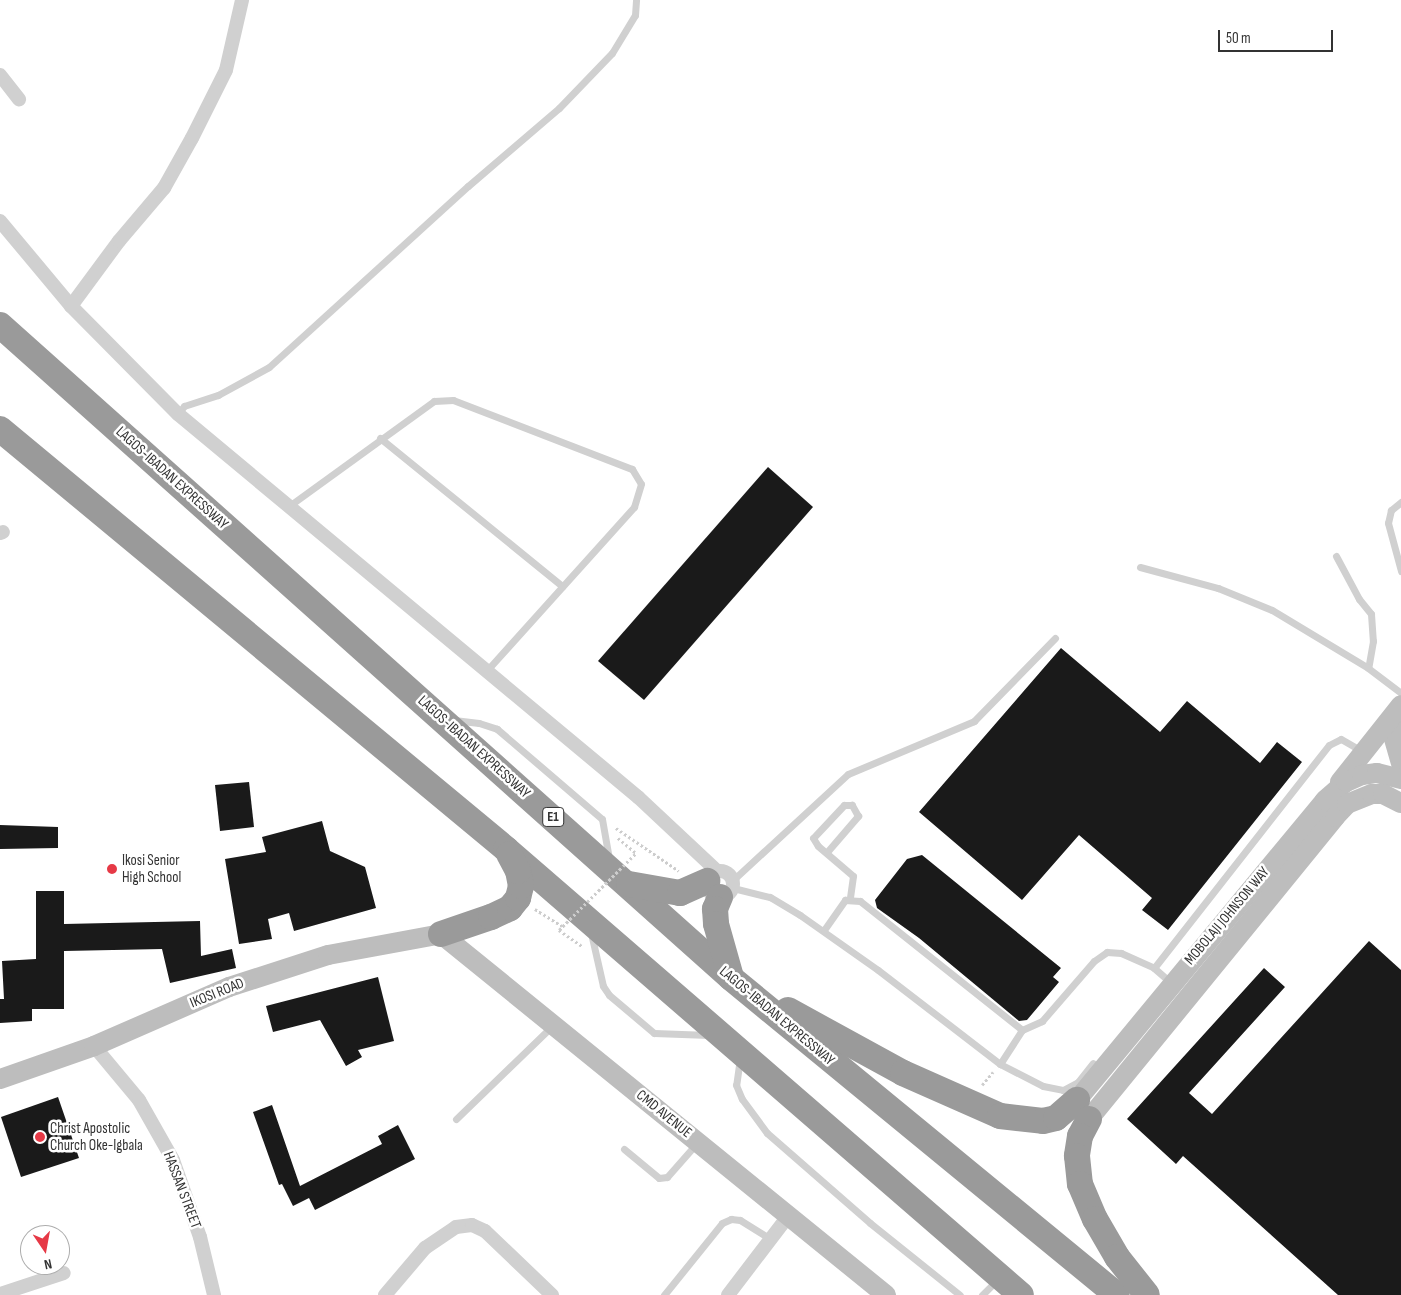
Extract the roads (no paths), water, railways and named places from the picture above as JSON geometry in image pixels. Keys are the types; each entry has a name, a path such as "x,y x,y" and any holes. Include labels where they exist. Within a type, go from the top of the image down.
{"highway":[{"name":"LAGOS-IBADAN EXPRESSWAY","path":"0,325 731,978 1117,1295"},
{"path":"0,429 506,849 742,1053 991,1286 1021,1295"},
{"path":"441,934 491,917 510,908 518,898 521,886 518,871 506,849"},
{"path":"618,876 680,893 719,879 715,909 716,924 731,978 903,1073 1000,1116 1043,1121 1083,1109 1077,1156 1080,1184 1095,1219 1117,1257 1147,1295"}],"street":[{"path":"71,306 119,241 164,188 226,70 242,0"},
{"path":"0,75 19,100"},
{"path":"0,220 71,306 178,414 638,797 719,879"},
{"path":"1355,800 1346,778 1397,712"},
{"path":"1395,800 1399,769 1392,732 1397,712"},
{"name":"MOBOLAJI JOHNSON WAY","path":"1083,1109 1171,984 1325,800 1346,778 1399,769"},
{"name":"MOBOLAJI JOHNSON WAY","path":"1083,1109 1335,817 1355,800 1372,794 1395,800"},
{"name":"CMD AVENUE","path":"441,934 886,1295"},
{"name":"IKOSI ROAD","path":"0,1079 94,1046 229,987 328,954 441,934"},
{"name":"HASSAN STREET","path":"94,1046 138,1100 173,1160 200,1237 214,1295"},
{"path":"728,1295 789,1215"},
{"path":"385,1295 425,1248 456,1226 472,1225 486,1231 552,1295"},
{"path":"0,1294 58,1275"}],"lane":[{"path":"178,414 184,406 218,395 269,367 468,186 559,108 612,53 635,15 636,0"},
{"path":"289,506 380,438 434,401 453,400 632,469 641,484 634,507 486,670"},
{"path":"380,438 562,586"},
{"path":"1401,502 1391,510 1388,523 1401,571"},
{"path":"1336,556 1359,599 1371,614 1374,641 1368,668"},
{"path":"1140,567 1245,598 1303,627 1368,668 1401,693"},
{"path":"719,879 848,774 974,721 1055,638"},
{"path":"443,719 480,723 497,729 603,823 618,876"},
{"path":"1154,968 1329,744 1341,740 1364,753"},
{"path":"824,930 842,904 850,898 853,876 827,852 814,838 844,805 852,805 858,816 827,852"},
{"path":"719,879 770,897 824,930 1000,1064 1043,1086 1063,1090 1078,1082 1093,1063"},
{"path":"850,898 860,901 1022,1030"},
{"path":"588,920 603,986 609,995 654,1033 721,1035"},
{"path":"1000,1064 1022,1030 1042,1021 1102,954 1114,950 1154,968 1171,984"},
{"path":"456,1119 554,1025"},
{"path":"742,1053 736,1084 742,1100 767,1133 870,1223 960,1295"},
{"path":"624,1149 659,1178 667,1177 698,1142"},
{"path":"664,1295 722,1223 731,1219 740,1220 770,1239"}],"place":[{"name":"Ikosi Senior High School","path":"112,869"},
{"name":"Christ Apostolic Church Oke-Igbala","path":"40,1137"}]}
